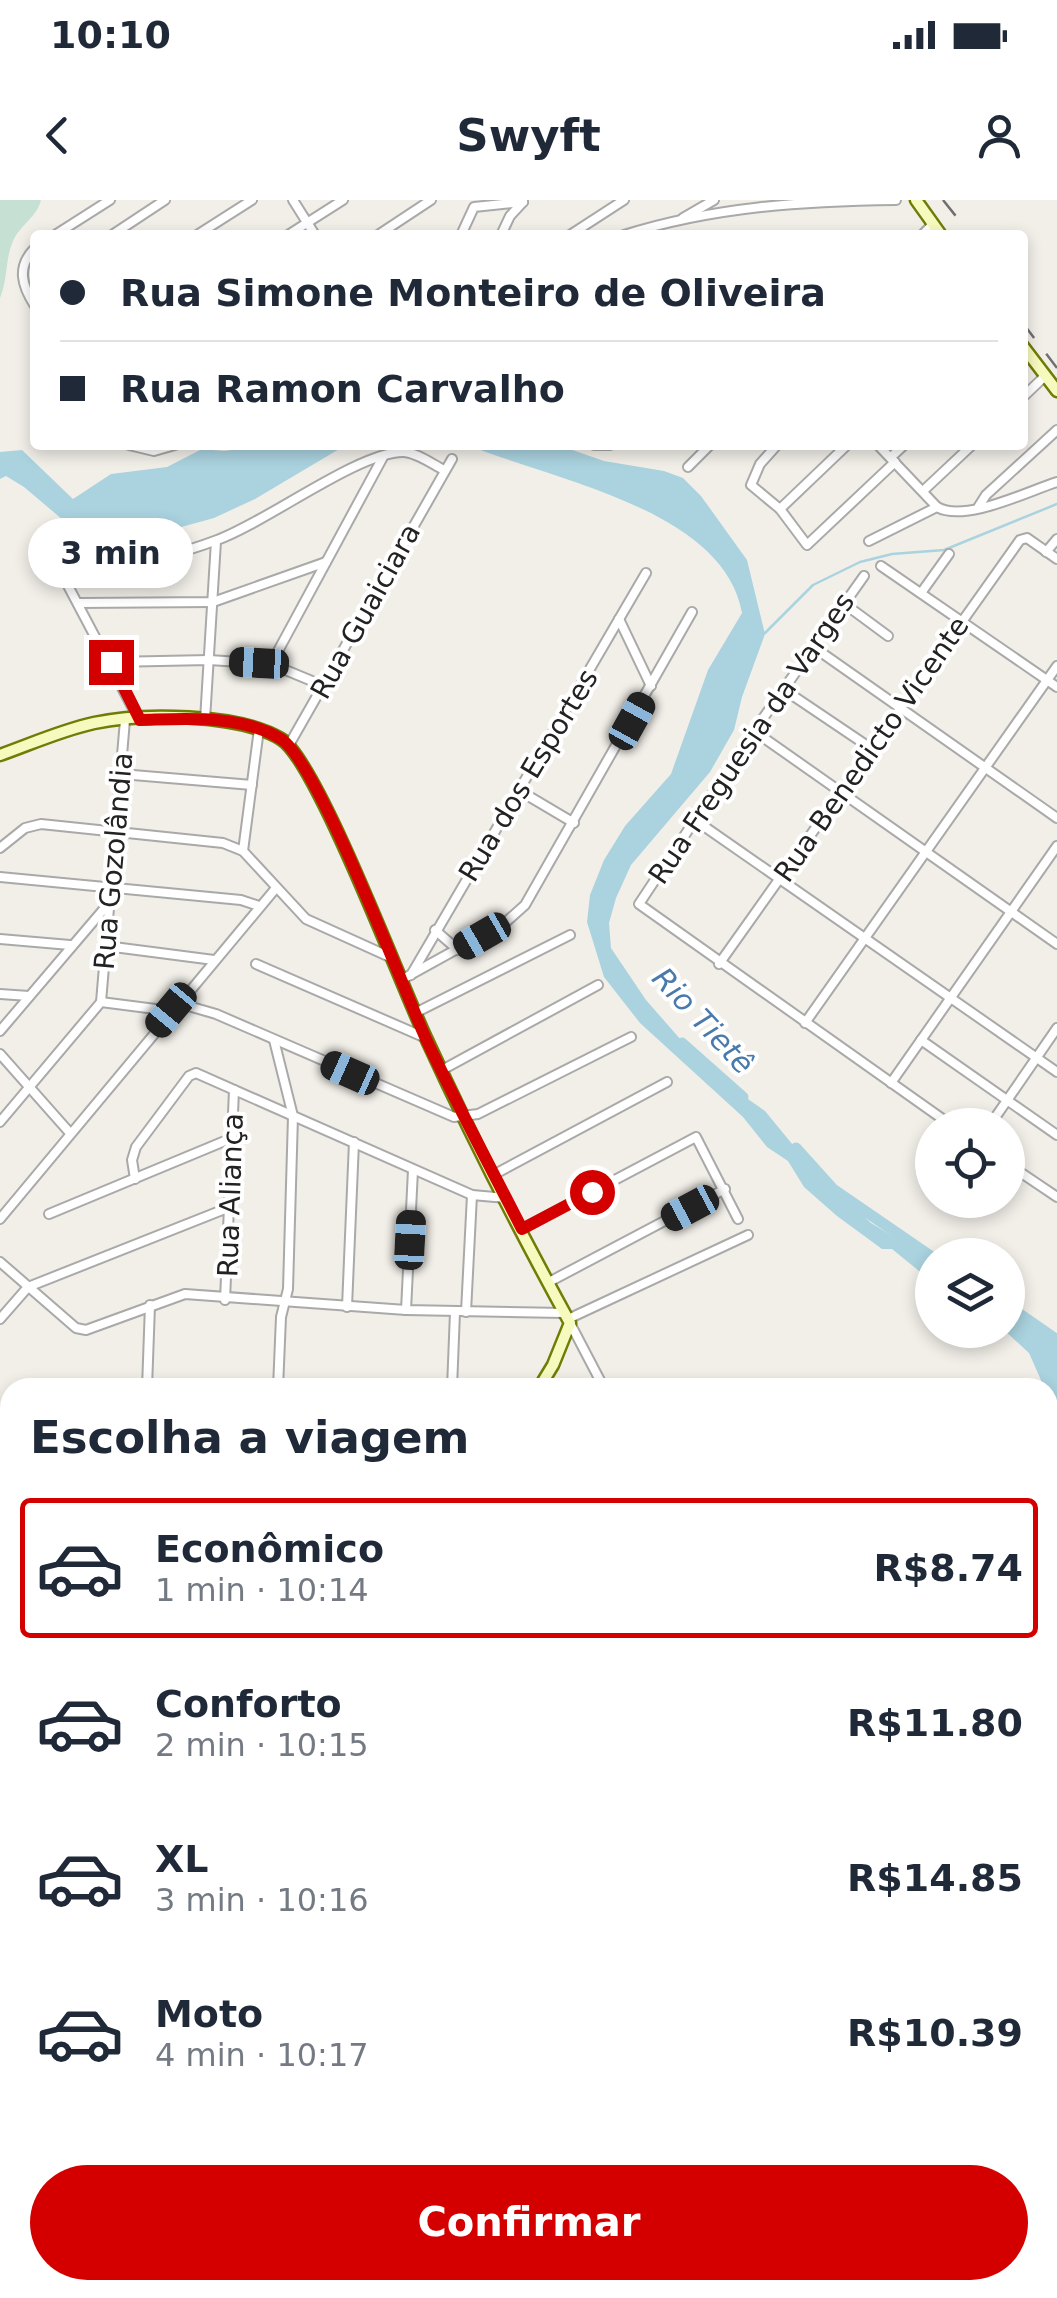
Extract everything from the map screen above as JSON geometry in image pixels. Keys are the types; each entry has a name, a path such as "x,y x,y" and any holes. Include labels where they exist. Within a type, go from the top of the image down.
{"street":[{"path":"62,230 110,200"},
{"path":"120,230 166,200"},
{"path":"205,230 252,200"},
{"path":"294,200 313,230"},
{"path":"296,230 344,200"},
{"path":"385,230 430,200"},
{"path":"578,230 624,200"},
{"path":"681,219 714,200"},
{"path":"642,230 748,204 896,200"},
{"path":"916,200 937,230"},
{"path":"464,230 472,203 504,206 525,201"},
{"path":"503,230 510,216 525,201"},
{"path":"504,206 510,216"},
{"path":"129,224 133,230"},
{"path":"927,230 933,224"},
{"path":"30,255 22,278 30,295"},
{"path":"1028,354 1057,391"},
{"path":"1028,392 1046,376"},
{"path":"979,506 1057,430"},
{"path":"688,467 705,450"},
{"path":"773,450 751,481 780,509 807,544 900,450"},
{"path":"780,509 841,450"},
{"path":"883,450 937,507 950,512 1014,499 1057,482"},
{"path":"923,491 967,450"},
{"path":"140,720 47,551 49,545 66,544 103,556 139,559 216,541 268,518 360,465 400,452 410,453 442,473"},
{"path":"270,664 384,457"},
{"name":"Rua Guaiciara","path":"289,745 452,459"},
{"path":"360,465 368,486"},
{"path":"869,541 937,507"},
{"name":"Rua Benedicto Vicente","path":"719,964 1025,537 1046,552"},
{"path":"1057,540 1046,552 1057,559"},
{"path":"205,720 216,541"},
{"path":"920,592 949,554"},
{"path":"78,603 213,602 326,562"},
{"path":"880,566 1057,688"},
{"path":"305,570 314,583"},
{"name":"Rua dos Esportes","path":"406,978 646,574"},
{"name":"Rua Freguesia da Varges","path":"719,964 640,905 754,731 864,576"},
{"path":"842,602 888,636"},
{"path":"406,978 517,914 574,823 692,612"},
{"path":"620,619 651,686"},
{"path":"812,646 1057,818"},
{"path":"111,662 209,660 270,664 324,686"},
{"path":"805,1023 1057,666"},
{"path":"783,689 872,749"},
{"path":"0,754 90,724 125,720 205,720 258,729 289,745 319,793 390,957 406,978 415,1013 464,1117 599,1378"},
{"name":"Rua Gozolândia","path":"101,1002 125,720"},
{"path":"243,851 258,729"},
{"path":"754,731 1057,944"},
{"path":"122,774 252,785"},
{"path":"520,791 574,823"},
{"path":"694,820 1057,1072"},
{"path":"0,848 16,832 32,825 198,838 243,851 306,918 390,957"},
{"path":"892,1084 1057,846"},
{"path":"0,877 241,900 259,906"},
{"path":"0,1218 276,888"},
{"path":"0,1031 109,903"},
{"path":"436,930 458,950"},
{"path":"415,1013 570,935"},
{"path":"0,939 71,945"},
{"path":"106,946 214,960"},
{"path":"256,964 426,1038"},
{"path":"719,964 927,1108"},
{"path":"442,1070 598,985"},
{"path":"0,994 30,996"},
{"path":"0,1122 101,1002 216,1014 438,1110 464,1117 478,1114 631,1037"},
{"path":"1002,1108 1057,1028"},
{"path":"274,1040 292,1116 288,1290 279,1378"},
{"path":"922,1040 1057,1135"},
{"path":"0,1054 70,1133"},
{"path":"135,1179 132,1160 136,1148 189,1076 198,1073 472,1195 506,1198"},
{"path":"495,1174 667,1082"},
{"name":"Rua Aliança","path":"225,1300 234,1090"},
{"path":"522,1229 698,1137 738,1219"},
{"path":"49,1214 232,1138"},
{"path":"346,1307 354,1142"},
{"path":"406,1310 413,1170"},
{"path":"1025,1176 1057,1198"},
{"path":"549,1282 725,1189"},
{"path":"466,1312 472,1195"},
{"path":"0,1319 28,1287 230,1207"},
{"path":"0,1262 76,1328 86,1330 185,1294 284,1304 567,1318 748,1234"},
{"path":"41,1298 52,1279"},
{"path":"147,1378 150,1305"},
{"path":"452,1378 455,1312"},
{"path":"545,1378 553,1365 567,1318"}],"green space":[{"path":"0,200 41,200 13,241 0,298"}],"water":[{"path":"22,450 73,499 111,474 167,467 200,450 338,450 255,499 214,518 134,540 63,520 24,487 6,476 0,479 0,452"},
{"path":"481,450 572,450 683,478 701,496 747,560 765,634 734,730 710,772 631,865 609,923 611,948 646,1000 688,1048 725,1083 765,1111 811,1167 871,1223 915,1250 915,1268 892,1249 882,1249 804,1187 788,1161 767,1147 743,1117 640,1023 604,977 587,922 590,895 604,860 625,826 671,774 708,670 742,613 729,577 703,548 670,523 587,486"},
{"path":"1025,1317 1057,1343 1057,1378 1040,1378 1024,1348"}],"waterway":[{"path":"765,633 813,585 860,562 892,554 944,550 1057,504"},
{"name":"Rio Tietê","path":"682,1043 743,1097"},
{"name":"Rio Tietê","path":"796,1148 833,1189 915,1245"},
{"name":"Rio Tietê","path":"1025,1318 1057,1340"}],"railway":[{"path":"943,200 967,230"},
{"path":"1028,330 1057,368"}],"route":[{"path":"111,662 140,720 237,723 281,739 296,752 319,793 426,1038 522,1229 592,1192"}]}
